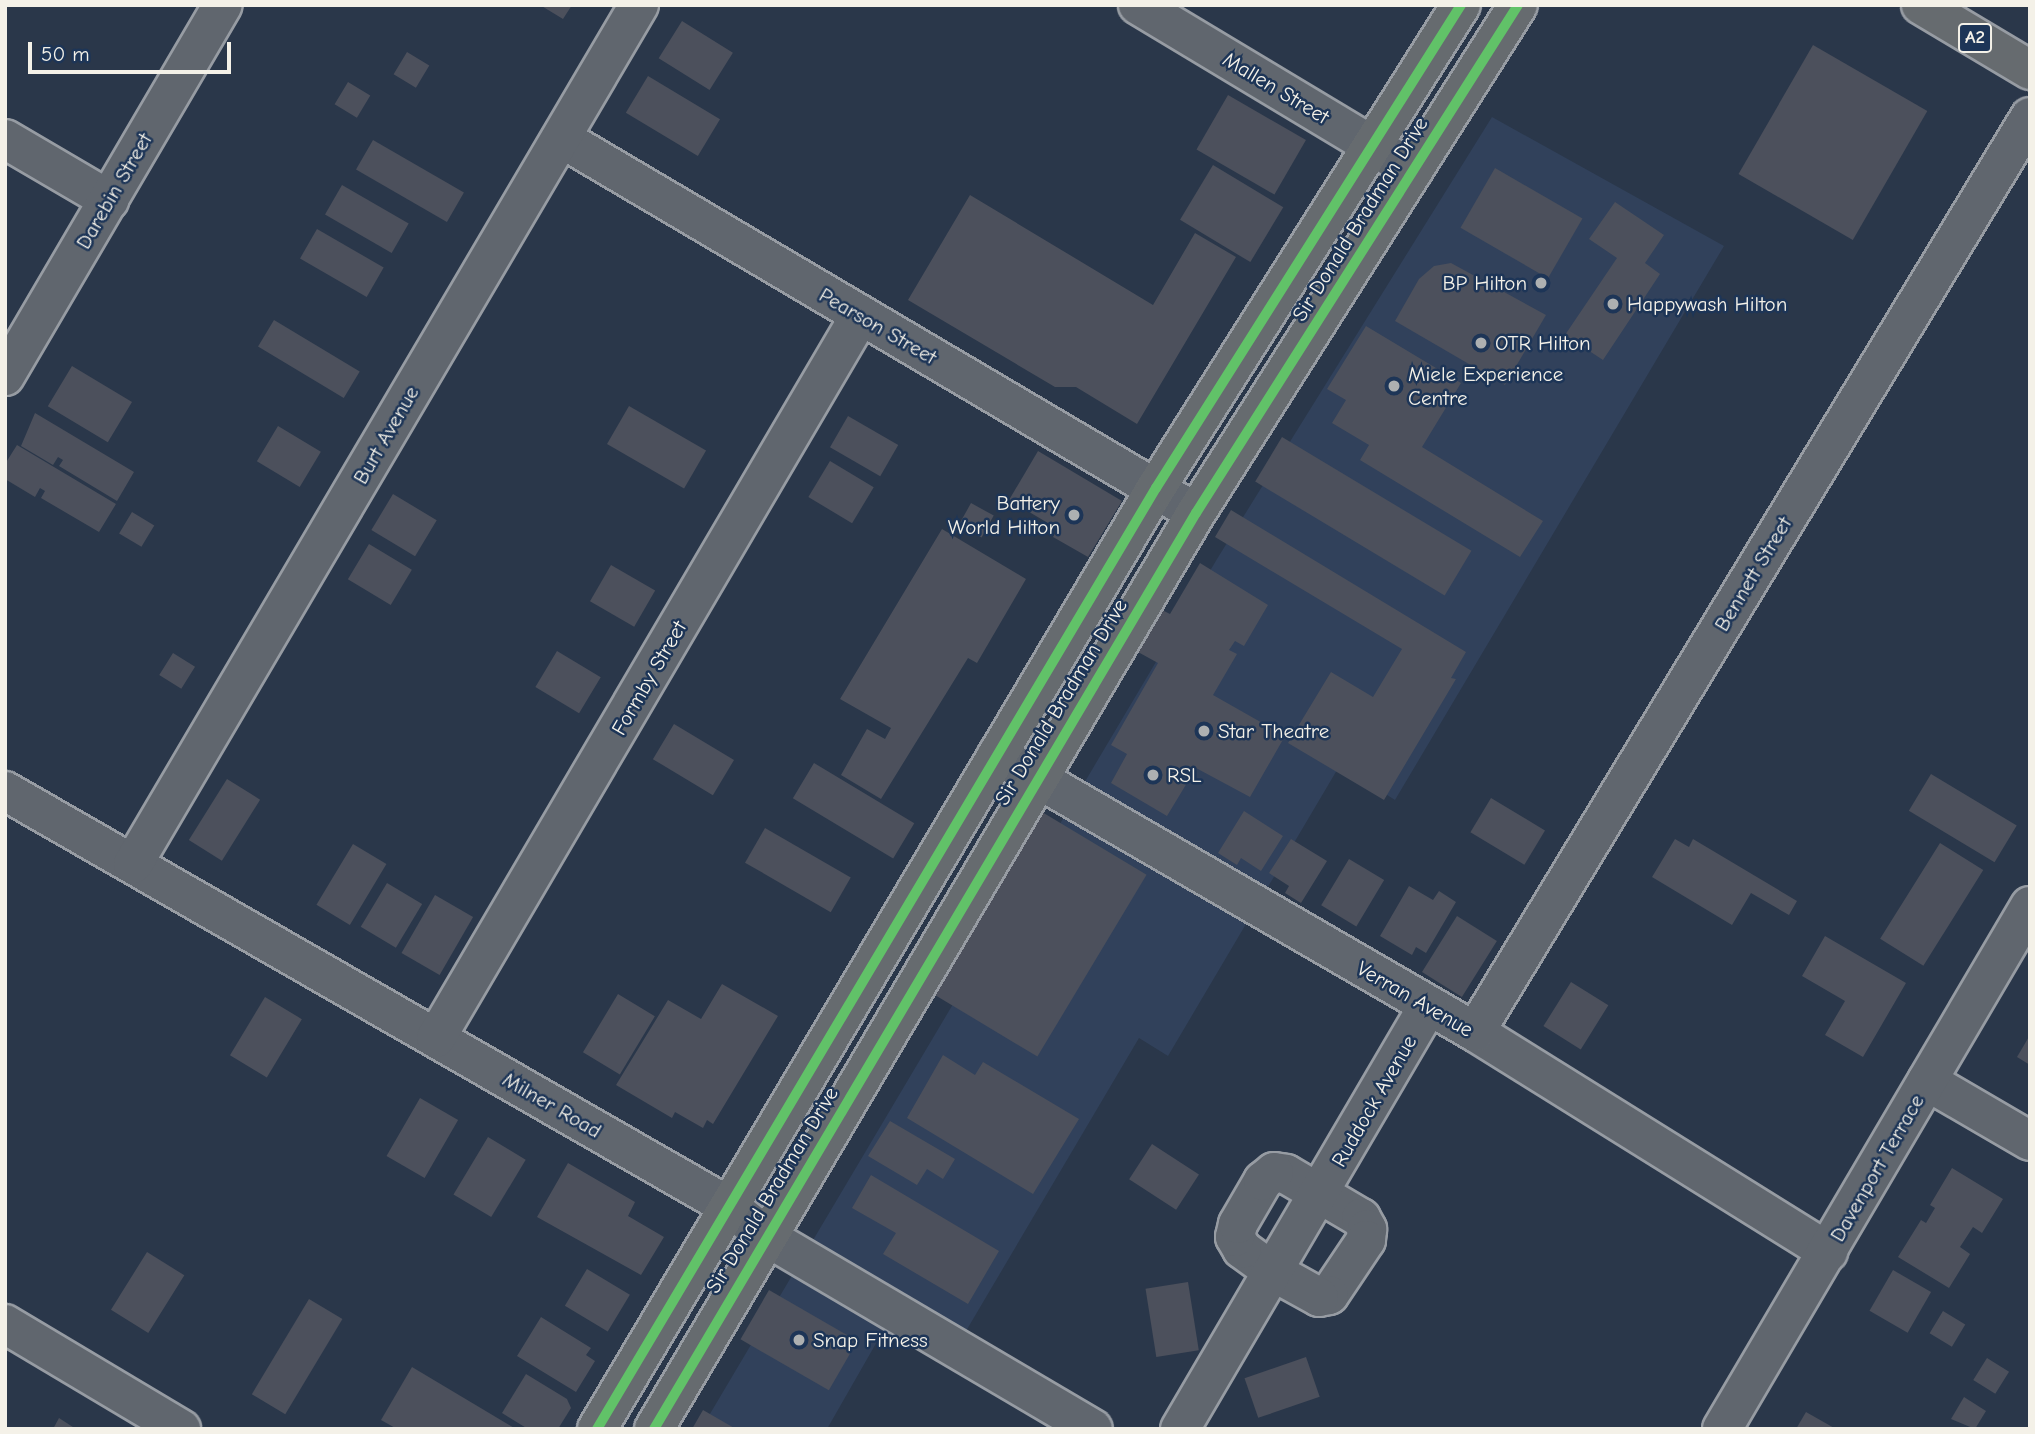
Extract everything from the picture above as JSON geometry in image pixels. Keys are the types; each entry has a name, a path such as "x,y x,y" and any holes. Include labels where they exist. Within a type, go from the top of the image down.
{"main road":[{"name":"Sir Donald Bradman Drive","path":"597,1429 1156,488 1461,5"},
{"name":"Sir Donald Bradman Drive","path":"654,1429 1036,779 1196,513 1518,5"},
{"name":"A2","path":"1921,5 2030,70"}],"street":[{"name":"Darebin Street","path":"5,376 223,5"},
{"name":"Burt Avenue","path":"133,864 639,5"},
{"name":"Mallen Street","path":"1138,5 1413,170"},
{"name":"Bennett Street","path":"1475,1032 2030,117"},
{"name":"Pearson Street","path":"561,138 1196,513"},
{"path":"5,139 109,200"},
{"name":"Formby Street","path":"436,1038 860,317"},
{"name":"Verran Avenue","path":"997,755 1475,1032 1828,1252"},
{"name":"Milner Road","path":"5,791 730,1207 767,1237 1093,1429"},
{"name":"Davenport Terrace","path":"1722,1429 2030,906"},
{"name":"Ruddock Avenue","path":"1180,1429 1428,1007"},
{"path":"1927,1081 2030,1141"},
{"path":"1274,1172 1286,1174 1319,1195 1361,1218 1367,1229 1366,1240 1338,1286 1329,1295 1319,1297 1272,1271 1242,1249 1235,1237 1238,1224 1263,1181 1274,1172"},
{"path":"5,1324 181,1429"}],"shaded area":[{"path":"1492,117 1724,246 1395,800 1340,765 1168,1056 1139,1038 956,1348 894,1312 827,1429 701,1429 1217,559"}],"building":[{"path":"540,5 572,5 563,19"},
{"path":"682,21 733,53 710,90 659,58"},
{"path":"1813,45 1927,111 1853,240 1738,174"},
{"path":"407,52 429,65 416,88 394,74"},
{"path":"648,76 720,119 698,156 626,113"},
{"path":"348,82 370,95 357,118 335,104"},
{"path":"1228,95 1306,140 1274,195 1196,150"},
{"path":"373,140 464,192 447,222 356,169"},
{"path":"1213,165 1283,207 1250,262 1180,220"},
{"path":"1495,168 1582,218 1548,278 1460,228"},
{"path":"342,185 409,224 392,253 325,214"},
{"path":"970,195 1153,305 1195,233 1236,257 1137,424 1076,387 1055,387 908,300"},
{"name":"Happywash Hilton","path":"1615,202 1664,235 1645,263 1660,274 1603,360 1565,335 1617,258 1589,239"},
{"path":"317,229 384,268 367,297 300,258"},
{"name":"OTR Hilton","path":"1451,263 1546,315 1505,385 1395,321 1419,279 1434,266"},
{"path":"274,320 360,372 344,398 258,347"},
{"path":"1366,326 1461,383 1422,447 1543,521 1520,557 1360,460 1369,445 1332,423 1346,400 1327,389"},
{"path":"72,366 132,402 108,442 48,406"},
{"path":"629,406 706,451 684,489 607,444"},
{"path":"35,413 134,472 117,501 59,466 63,460 58,457 53,465 21,446"},
{"path":"848,416 898,445 880,476 830,447"},
{"path":"278,426 321,452 300,487 257,461"},
{"path":"1282,437 1471,551 1445,595 1255,482"},
{"path":"17,445 116,504 99,532 41,498 45,491 40,488 35,497 5,479 5,464"},
{"name":"Battery World Hilton","path":"1038,451 1122,501 1088,557 1053,537 1058,529 1009,500"},
{"path":"830,461 874,487 852,523 808,497"},
{"path":"393,494 437,520 415,556 371,530"},
{"path":"971,503 994,516 982,537 959,525"},
{"path":"1231,510 1466,652 1451,678 1456,679 1384,800 1288,743 1331,672 1373,697 1402,649 1215,537"},
{"path":"132,512 154,525 141,547 119,533"},
{"path":"942,529 1026,579 977,663 968,658 881,799 841,775 867,729 885,739 891,728 840,699"},
{"path":"369,544 412,570 391,605 348,579"},
{"path":"1200,563 1268,605 1244,646 1235,641 1229,650 1237,654 1213,695 1285,736 1250,797 1196,768 1167,816 1111,783 1127,754 1111,745 1158,663 1138,652 1162,610 1170,614"},
{"path":"611,565 655,590 634,627 590,601"},
{"path":"557,651 601,677 579,713 535,687"},
{"path":"173,653 195,667 181,689 159,675"},
{"path":"674,724 734,760 713,795 653,759"},
{"path":"814,763 914,823 893,858 793,798"},
{"path":"1931,774 2017,826 1995,862 1909,811"},
{"path":"227,779 260,800 222,861 189,840"},
{"path":"1491,798 1545,830 1524,865 1470,832"},
{"path":"1244,811 1283,836 1261,871 1241,858 1237,865 1218,853"},
{"path":"1042,812 1147,875 1037,1057 933,994"},
{"path":"765,828 851,878 831,912 745,863"},
{"path":"1291,839 1327,861 1301,903 1285,893 1289,886 1269,873"},
{"path":"1675,839 1689,847 1693,839 1797,901 1789,915 1751,893 1732,925 1652,877"},
{"path":"1940,843 1983,870 1923,966 1880,939"},
{"path":"353,844 386,864 350,925 316,905"},
{"path":"1349,859 1384,880 1356,926 1321,905"},
{"path":"387,883 422,904 396,948 361,927"},
{"path":"1409,886 1433,900 1439,891 1456,902 1426,953 1416,947 1412,955 1380,936"},
{"path":"435,895 473,917 440,975 402,953"},
{"path":"1457,916 1497,941 1462,997 1422,972"},
{"path":"1825,936 1906,983 1863,1057 1825,1035 1845,1001 1802,976"},
{"path":"1571,982 1608,1005 1581,1049 1543,1026"},
{"path":"722,984 778,1016 713,1124 707,1120 703,1128 675,1112 672,1118 616,1085 668,1000 701,1019"},
{"path":"618,994 655,1016 620,1074 583,1052"},
{"path":"265,997 302,1019 267,1077 230,1055"},
{"path":"2030,1035 2030,1065 2017,1057"},
{"path":"943,1055 975,1075 983,1062 1079,1119 1033,1194 907,1118"},
{"path":"420,1098 458,1120 425,1178 386,1156"},
{"path":"890,1121 955,1159 943,1179 927,1169 917,1185 868,1156"},
{"path":"488,1137 526,1160 491,1217 453,1194"},
{"path":"1152,1144 1199,1174 1176,1210 1129,1179"},
{"path":"568,1163 635,1202 628,1216 664,1237 641,1275 537,1217"},
{"path":"1952,1168 2003,1199 1982,1233 1973,1227 1960,1247 1970,1254 1949,1288 1898,1257 1921,1220 1926,1223 1935,1208 1930,1205"},
{"path":"871,1175 999,1251 968,1304 883,1254 896,1233 852,1208"},
{"path":"147,1252 184,1275 148,1333 111,1310"},
{"path":"587,1269 630,1295 608,1332 565,1306"},
{"path":"1893,1270 1931,1292 1908,1333 1870,1311"},
{"path":"1188,1282 1199,1350 1156,1357 1146,1289"},
{"name":"Snap Fitness","path":"769,1290 857,1341 829,1390 740,1339"},
{"path":"309,1299 342,1319 285,1414 252,1394"},
{"path":"1943,1311 1965,1324 1952,1347 1930,1333"},
{"path":"541,1317 591,1348 586,1355 595,1361 576,1392 517,1356"},
{"path":"1306,1357 1320,1397 1258,1418 1245,1378"},
{"path":"1987,1358 2009,1372 1995,1394 1973,1380"},
{"path":"412,1367 516,1429 397,1429 381,1420"},
{"path":"526,1374 567,1399 571,1408 558,1429 528,1429 502,1413"},
{"path":"1964,1397 1986,1411 1975,1429 1951,1419"},
{"path":"703,1410 736,1429 692,1429"},
{"path":"1806,1412 1836,1429 1796,1429"},
{"path":"59,1418 76,1429 53,1429"}],"cycle path":[{"path":"597,1429 1156,488 1461,5"},
{"path":"654,1429 1196,513 1518,5"}],"place":[{"name":"BP Hilton","path":"1541,283"},
{"name":"Happywash Hilton","path":"1613,304"},
{"name":"OTR Hilton","path":"1481,343"},
{"name":"Miele Experience Centre","path":"1394,386"},
{"name":"Battery World Hilton","path":"1074,515"},
{"name":"Star Theatre","path":"1204,731"},
{"name":"RSL","path":"1153,775"},
{"name":"Snap Fitness","path":"799,1340"}]}
